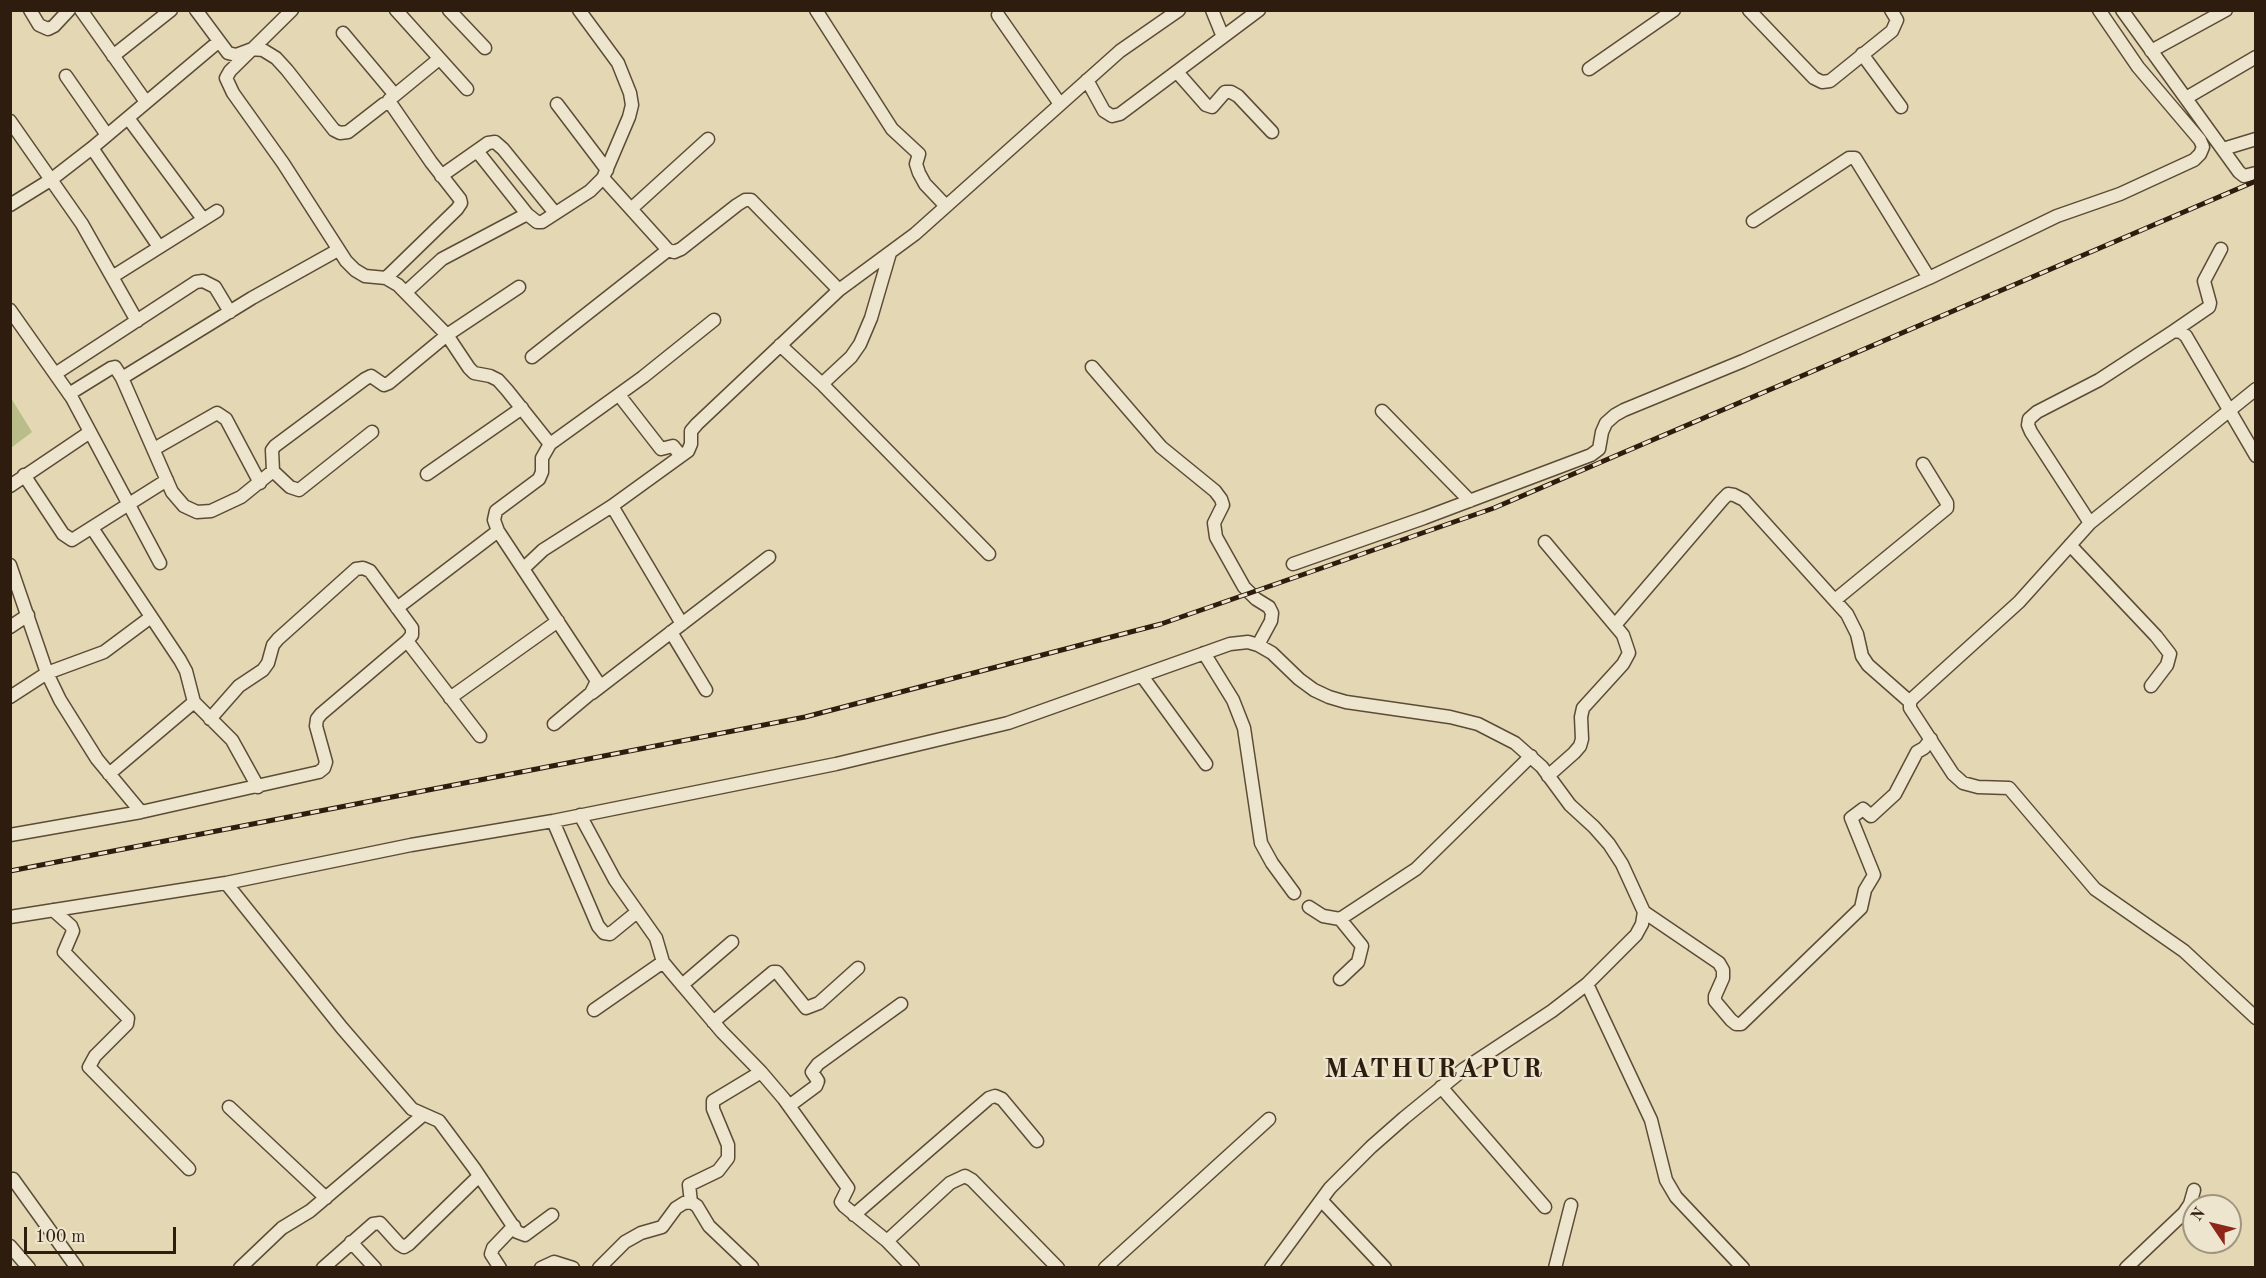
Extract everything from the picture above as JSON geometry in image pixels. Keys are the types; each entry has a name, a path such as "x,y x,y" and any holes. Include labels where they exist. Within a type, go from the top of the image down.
{"street":[{"path":"30,10 39,25 48,28 69,10"},
{"path":"81,10 146,102"},
{"path":"113,56 171,10"},
{"path":"196,10 228,53 236,55 252,49 263,50 276,58 334,130 340,134 348,132 439,59"},
{"path":"292,10 230,71 226,78 228,85 283,163 338,250 354,270 365,276 386,278 406,292 447,336 469,368 474,373 498,380 550,444"},
{"path":"396,10 467,89"},
{"path":"449,10 485,48"},
{"path":"477,151 527,214 537,222 542,222 590,191 605,174 632,105 630,93 618,63 579,10"},
{"path":"816,10 892,129 919,154 916,164 919,173 945,205"},
{"path":"524,568 543,550 612,506 688,451 692,431 697,424 839,290 915,234 1086,80 1131,43 1179,10"},
{"path":"1212,10 1223,37"},
{"path":"1086,80 1104,111 1112,116 1120,114 1259,10"},
{"path":"1589,69 1674,10"},
{"path":"1749,10 1814,78 1822,82 1830,81 1896,26 1897,20 1891,10"},
{"path":"1293,564 1591,455 1599,449 1606,423 1624,410 1743,361 1929,278 2057,216 2120,194 2194,160 2203,147 2200,140 2138,68 2099,10"},
{"path":"2122,10 2244,176 2256,173"},
{"path":"2151,51 2226,10"},
{"path":"998,15 1060,104"},
{"path":"343,33 395,95"},
{"path":"10,205 52,179 92,148 218,42"},
{"path":"1862,54 1902,107"},
{"path":"2186,98 2256,57"},
{"path":"1177,72 1206,105 1212,107 1225,92 1231,92 1238,96 1272,132"},
{"path":"66,76 107,135"},
{"path":"384,104 391,104 397,111 461,203 457,210 386,278"},
{"path":"557,104 631,209 668,250 674,252 681,249 744,200 751,200 839,290"},
{"path":"128,118 203,219"},
{"path":"10,121 82,224 137,321"},
{"path":"631,209 708,139"},
{"path":"2223,149 2256,139"},
{"path":"441,176 488,143 495,142 555,213"},
{"path":"92,148 159,247"},
{"path":"1753,221 1849,158 1855,158 1929,278"},
{"path":"112,277 217,210"},
{"path":"406,292 442,259 527,214"},
{"path":"2090,524 2031,432 2028,425 2029,419 2037,412 2099,380 2208,307 2210,303 2204,281 2221,249"},
{"path":"122,378 338,250"},
{"path":"532,357 668,250"},
{"path":"822,384 860,344 871,318 890,253"},
{"path":"55,374 196,282 203,280 215,287 230,312"},
{"path":"372,432 299,490 290,487 273,471 272,450 275,446 364,379 371,376 384,385 389,383 447,336 519,287"},
{"path":"10,310 69,394 160,563"},
{"path":"591,693 597,681 498,531 494,520 496,512 539,479 542,472 542,458 550,444 619,395 714,320"},
{"path":"2174,331 2186,336 2256,456"},
{"path":"780,345 822,384 989,554"},
{"path":"69,394 115,367 154,448 172,492 184,506 197,512 211,511 225,505 260,483 273,471"},
{"path":"1092,367 1161,447 1215,491 1221,500 1222,505 1214,523 1215,537 1244,587 1256,599 1269,607 1272,613 1271,621 1258,645"},
{"path":"2256,389 2090,524 2019,602 1910,702 1910,708 1953,774 1963,783 1978,787 2008,788 2095,889 2184,951 2256,1018"},
{"path":"619,395 661,449 673,446 681,456"},
{"path":"427,474 522,408"},
{"path":"1382,411 1470,501"},
{"path":"154,448 217,413 226,419 260,483"},
{"path":"10,486 90,432"},
{"path":"1835,600 1947,508 1947,503 1923,464"},
{"path":"24,475 67,538 72,540 166,480"},
{"path":"1615,625 1728,494 1734,495 1743,500 1835,600 1852,621 1862,656 1868,665 1910,702"},
{"path":"612,506 706,690"},
{"path":"92,528 186,671 194,702 237,748 258,787"},
{"path":"397,608 498,531"},
{"path":"1545,542 1615,625 1628,646 1627,658 1584,708 1581,717 1580,746 1548,776"},
{"path":"2070,545 2156,636 2170,654 2167,665 2151,686"},
{"path":"554,724 769,557"},
{"path":"10,565 48,673 60,700 97,759 141,812"},
{"path":"12,834 141,812 319,772 324,768 326,762 316,726 317,720 321,714 407,642 412,635 412,628 370,571 363,568 356,569 278,639 273,645 268,663 263,670 239,686 210,719"},
{"path":"10,627 28,615"},
{"path":"10,697 48,673 104,652 151,617"},
{"path":"450,698 558,621"},
{"path":"407,642 480,736"},
{"path":"10,917 226,883 411,845 553,821 836,764 1019,719 1230,644 1248,642 1272,653 1314,690 1329,697 1346,702 1428,712 1478,724 1515,743 1531,756 1570,806 1609,844 1622,864 1644,912 1719,963 1723,970 1723,978 1714,996 1715,1001 1731,1020 1741,1024 1861,908 1865,890 1874,875 1851,818 1863,809 1871,816 1895,794 1917,753 1931,739"},
{"path":"1204,653 1233,700 1244,728 1262,843 1272,863 1294,893"},
{"path":"1142,676 1206,764"},
{"path":"109,774 194,702"},
{"path":"1340,919 1416,868 1531,756"},
{"path":"580,815 615,880 656,938 663,962 713,1022 761,1072 789,1106 845,1182 848,1191 841,1202 887,1241 913,1268"},
{"path":"553,821 598,926 604,933 610,934 638,912"},
{"path":"226,883 353,1041 412,1109 439,1121 517,1232 525,1235 552,1215"},
{"path":"1309,907 1323,916 1340,919 1362,946 1358,962 1341,979"},
{"path":"53,910 71,926 73,931 64,952 128,1018 127,1024 95,1056 89,1066 92,1072 189,1169"},
{"path":"1270,1268 1330,1188 1371,1147 1441,1087 1559,1006 1587,984 1636,935 1642,924 1644,912"},
{"path":"682,985 732,942"},
{"path":"594,1010 663,962"},
{"path":"713,1022 773,972 777,972 806,1008 819,1003 858,969"},
{"path":"1587,984 1651,1120 1666,1180 1676,1197 1743,1268"},
{"path":"789,1106 816,1086 818,1081 812,1072 818,1064 901,1004"},
{"path":"691,1202 689,1185 718,1171 728,1158 728,1145 713,1110 713,1101 761,1072"},
{"path":"1441,1087 1545,1207"},
{"path":"854,1215 989,1098 995,1096 1002,1099 1037,1141"},
{"path":"229,1107 326,1198"},
{"path":"240,1268 282,1228 310,1211 423,1114"},
{"path":"1105,1268 1269,1119"},
{"path":"323,1268 374,1224 380,1223 399,1244 404,1246 409,1244 479,1176"},
{"path":"887,1241 950,1183 965,1176 972,1180 1058,1268"},
{"path":"13,1179 77,1268"},
{"path":"2126,1268 2184,1213 2190,1204 2194,1190"},
{"path":"1321,1200 1385,1268"},
{"path":"599,1268 625,1242 641,1233 662,1227 676,1208 691,1202 697,1206 709,1226 752,1267"},
{"path":"1555,1268 1571,1205"},
{"path":"500,1268 491,1254 493,1248 514,1226"},
{"path":"351,1242 375,1268"},
{"path":"10,1246 29,1268"},
{"path":"541,1268 556,1265 573,1268"}],"green space":[{"path":"11,398 32,432 10,448"}],"railway":[{"path":"10,871 805,717 1161,624 1494,508 2256,181"}],"district":[{"name":"MATHURAPUR","path":"1434,1070"}]}
